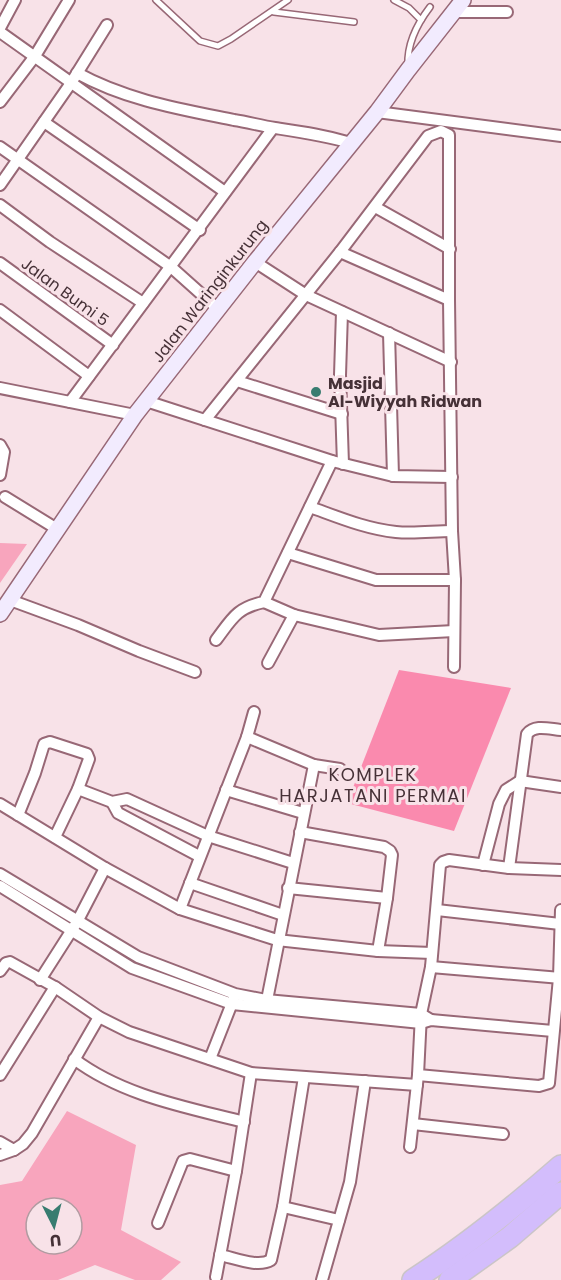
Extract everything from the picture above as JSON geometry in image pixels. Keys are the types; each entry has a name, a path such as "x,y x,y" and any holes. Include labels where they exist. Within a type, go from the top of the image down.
{"highway":[{"path":"413,1280 502,1217 561,1166"},
{"path":"450,1280 510,1237 561,1193"}],"street":[{"path":"15,0 0,30 35,57 74,78 225,192"},
{"path":"0,102 35,57 69,0"},
{"path":"458,6 507,12"},
{"name":"Jalan Waringinkurung","path":"0,615 146,401 377,112 458,6"},
{"path":"0,185 74,78 107,25"},
{"path":"74,78 131,97 198,114 320,134 351,143"},
{"path":"377,112 561,136"},
{"path":"44,122 200,230"},
{"path":"70,402 200,230 273,128"},
{"path":"205,420 340,252 428,136 436,132 446,132 450,135 449,300 452,531 455,579 454,667"},
{"path":"0,147 171,267 218,309"},
{"path":"0,204 50,242 143,303"},
{"path":"375,207 450,249"},
{"path":"340,252 449,300"},
{"name":"Jalan Bumi 5","path":"0,262 113,345"},
{"path":"255,262 306,295 451,362"},
{"path":"0,310 89,376"},
{"path":"342,312 340,375 344,464"},
{"path":"389,333 393,476"},
{"path":"237,381 342,414"},
{"path":"0,388 135,416"},
{"path":"146,401 344,464 393,476 452,477"},
{"path":"0,445 4,452 0,475"},
{"path":"264,602 332,461"},
{"path":"2,494 57,529"},
{"path":"310,507 377,529 398,532 452,531"},
{"path":"288,553 376,580 455,579"},
{"path":"10,600 195,672"},
{"path":"216,640 240,611 248,606 264,602 294,615 379,635 454,631"},
{"path":"268,663 294,615"},
{"path":"180,909 247,736 254,712"},
{"path":"509,868 527,734 531,729 536,728 561,730"},
{"path":"247,736 314,765 340,770"},
{"path":"18,814 47,742 87,754 89,756 78,789 55,837"},
{"path":"266,1004 277,940 314,765"},
{"path":"483,866 506,790 520,781 561,787"},
{"path":"78,789 112,802 127,799 208,836 293,863"},
{"path":"226,790 303,813"},
{"path":"112,802 118,813 199,856"},
{"path":"0,804 105,868 180,909 277,940 378,951 432,953"},
{"path":"300,832 390,851 392,855 387,897 378,951"},
{"path":"410,1147 442,862 449,860 483,866 561,870"},
{"path":"40,980 75,926 105,868"},
{"path":"0,874 132,968 234,999 553,1031"},
{"path":"190,883 283,915"},
{"path":"0,886 75,926"},
{"path":"288,888 387,897"},
{"path":"437,910 560,924"},
{"path":"0,971 6,963 10,962 55,987 99,1017 129,1032 251,1072 365,1081 418,1080 539,1086 550,1080 560,978 561,910"},
{"path":"431,967 560,978"},
{"path":"0,1076 55,987"},
{"path":"210,1059 234,999"},
{"path":"0,1155 23,1144 32,1133 99,1017"},
{"path":"74,1059 93,1074 112,1084 150,1097 244,1122"},
{"path":"216,1277 236,1171 251,1072"},
{"path":"220,1256 258,1263 270,1260 284,1207 304,1077"},
{"path":"322,1280 350,1182 365,1081"},
{"path":"413,1124 503,1134"},
{"path":"0,1142 14,1150"},
{"path":"158,1223 183,1161 190,1159 236,1171"},
{"path":"284,1207 339,1220"}],"lane":[{"path":"156,0 200,41 218,46 274,12 288,0"},
{"path":"394,0 409,8 421,20"},
{"path":"409,8 411,0"},
{"path":"408,70 407,53 421,20 430,7"},
{"path":"274,12 354,22"}],"shaded area":[{"path":"0,543 27,544 0,583"},
{"path":"399,670 511,688 454,831 347,803"},
{"path":"67,1111 136,1145 121,1230 181,1262 161,1280 135,1280 95,1265 58,1280 0,1280 0,1185 22,1181"}],"place":[{"name":"Masjid Al-Wiyyah Ridwan","path":"316,392"}],"district":[{"name":"KOMPLEK HARJATANI PERMAI","path":"373,784"}]}
